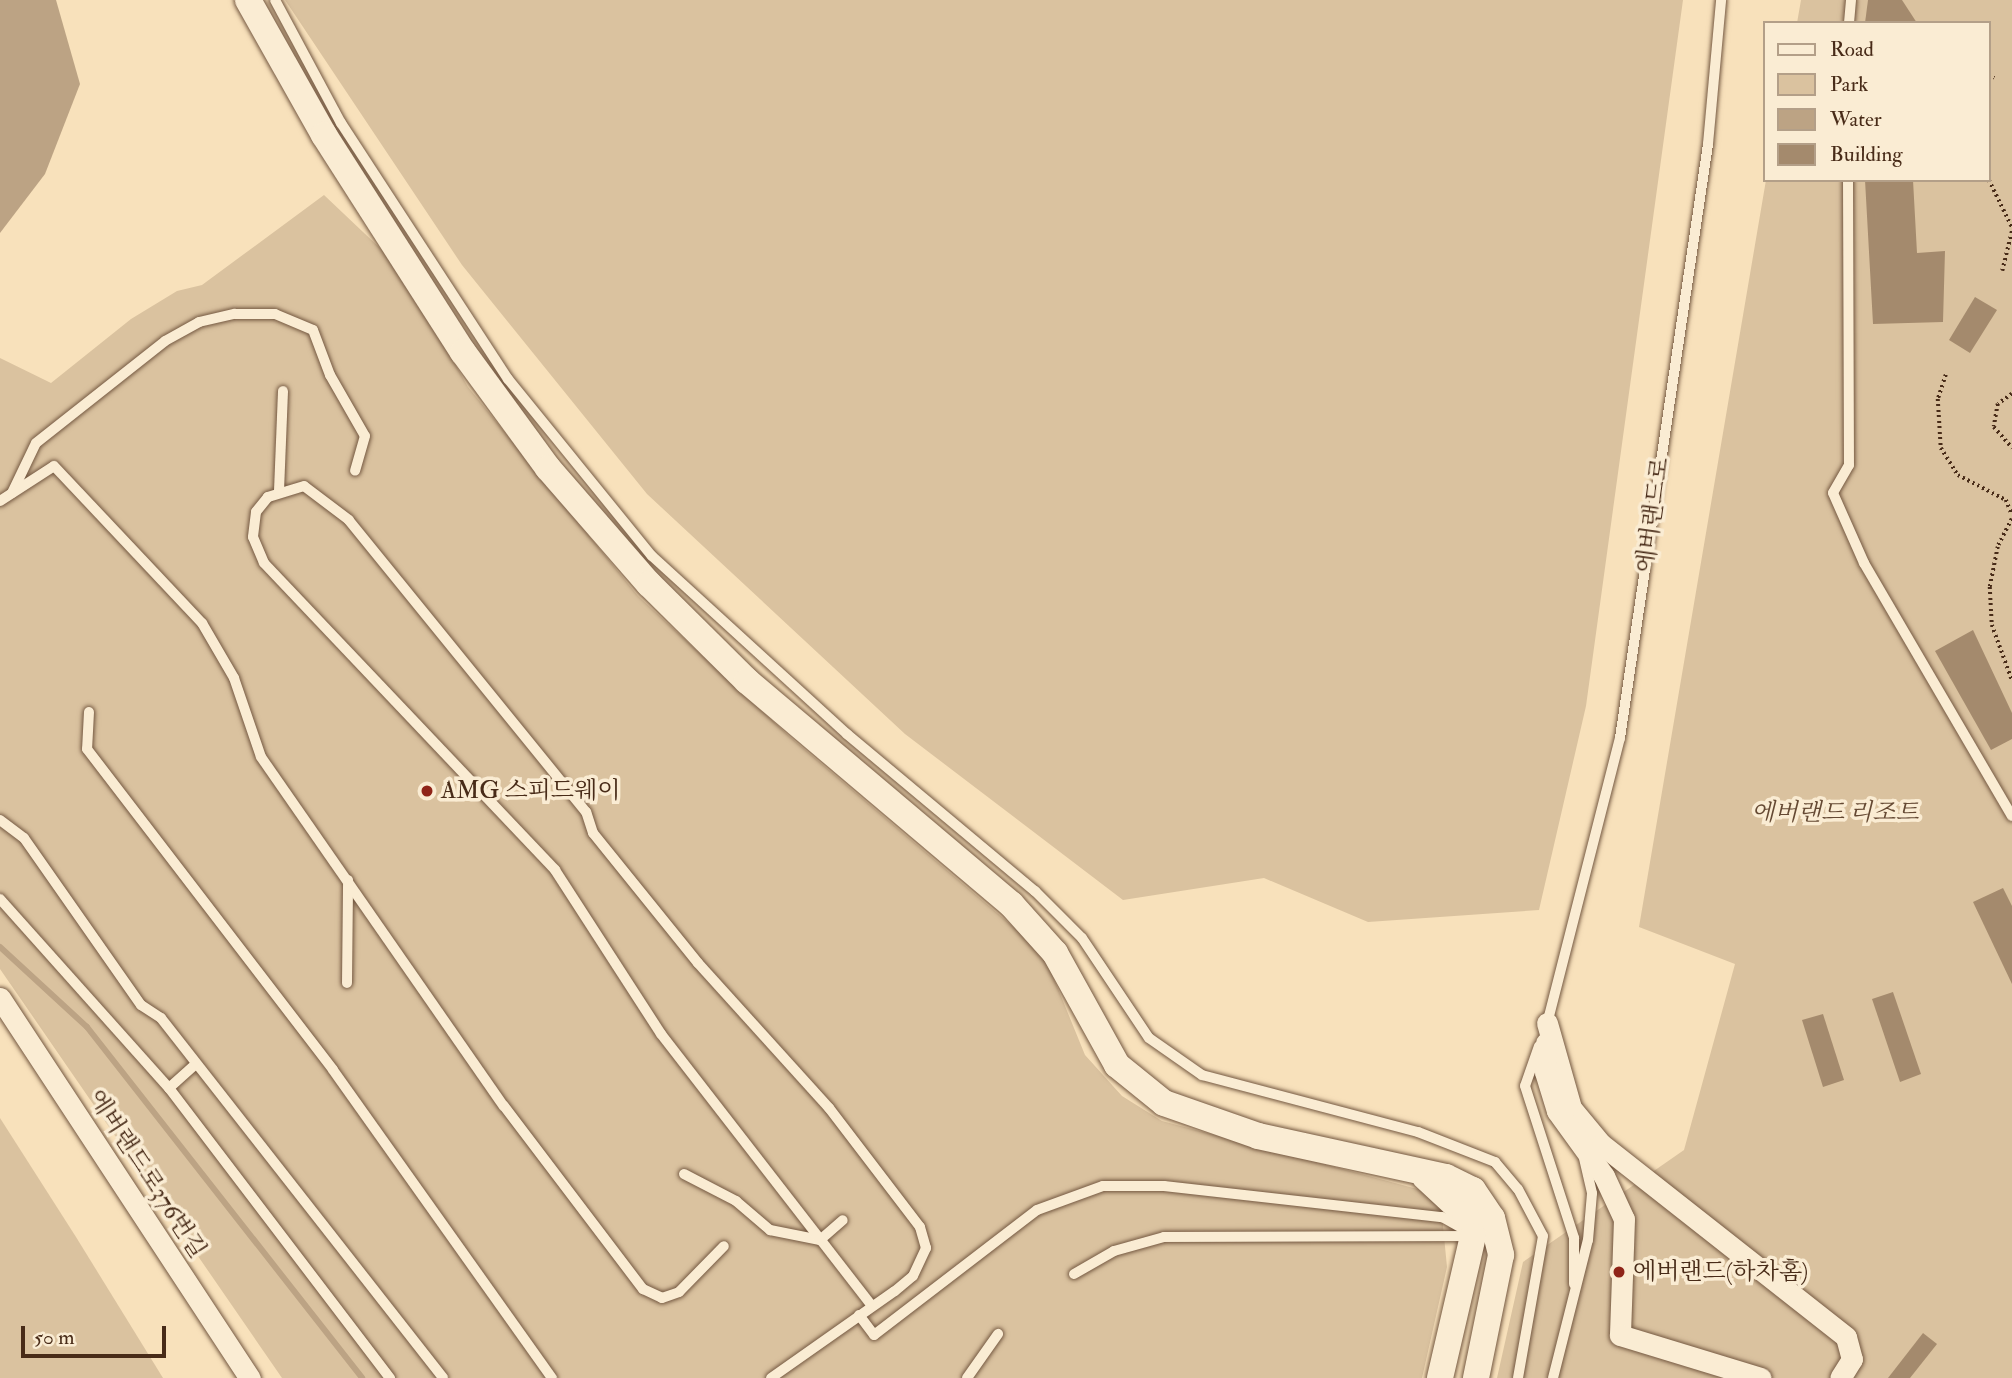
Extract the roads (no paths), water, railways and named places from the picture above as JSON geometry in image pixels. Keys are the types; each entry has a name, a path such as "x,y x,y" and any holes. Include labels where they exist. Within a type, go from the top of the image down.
{"street":[{"path":"248,0 324,135 463,352 548,468 649,584 747,681 1011,904 1055,953 1117,1065 1164,1103 1258,1136 1419,1172 1473,1190 1492,1218 1499,1279 1476,1378"},
{"name":"에버랜드로376번길","path":"0,998 250,1378"},
{"path":"1547,1023 1571,1108 1601,1144 1846,1337 1852,1359 1840,1378"},
{"path":"1547,1023 1545,1072 1558,1111 1624,1219 1620,1335 1761,1378"},
{"path":"1419,1172 1465,1214 1473,1236 1440,1378"}],"lane":[{"path":"275,0 341,123 508,379 652,556 847,734 1035,891 1082,938 1149,1038 1202,1075 1418,1132 1495,1161 1518,1189 1543,1236 1518,1378"},
{"name":"에버랜드로","path":"1574,1284 1574,1238 1525,1086 1547,1023 1620,738 1708,144 1721,0"},
{"path":"1849,21 1851,0"},
{"path":"1848,182 1849,465 1833,494 1864,563 2012,816"},
{"path":"12,493 36,443 165,341 199,322 235,314 275,314 313,330 330,376 365,436 355,471"},
{"path":"279,491 283,391"},
{"path":"0,501 54,466 202,623 234,678 261,757 504,1106 643,1289 662,1298 679,1292 724,1247"},
{"path":"771,1378 872,1306 913,1276 926,1248 920,1227 872,1159 698,963 593,834 586,811 349,520 304,486 279,491 256,512 253,537 264,563 555,870 661,1034 872,1306"},
{"path":"89,712 87,749 326,1059 552,1378"},
{"path":"0,820 24,838 141,1005 161,1018 443,1378"},
{"path":"347,983 348,880"},
{"path":"0,899 169,1088 390,1378"},
{"path":"169,1088 196,1063"},
{"path":"1553,1378 1574,1284 1588,1240 1592,1193 1571,1108"},
{"path":"684,1174 736,1201 770,1230 820,1240"},
{"path":"859,1315 874,1335 1037,1210 1103,1186 1164,1186 1442,1217 1473,1236"},
{"path":"820,1240 844,1220"},
{"path":"1074,1274 1114,1251 1164,1237 1473,1236"},
{"path":"967,1378 998,1334"}],"water":[{"path":"0,0 56,0 80,84 45,174 0,233"}],"waterway":[{"path":"0,947 87,1027 362,1378"}],"place":[{"name":"AMG 스피드웨이","path":"427,791"},
{"name":"에버랜드(하차홈)","path":"1619,1272"}],"park label":[{"name":"에버랜드 리조트","path":"1835,813"}]}
